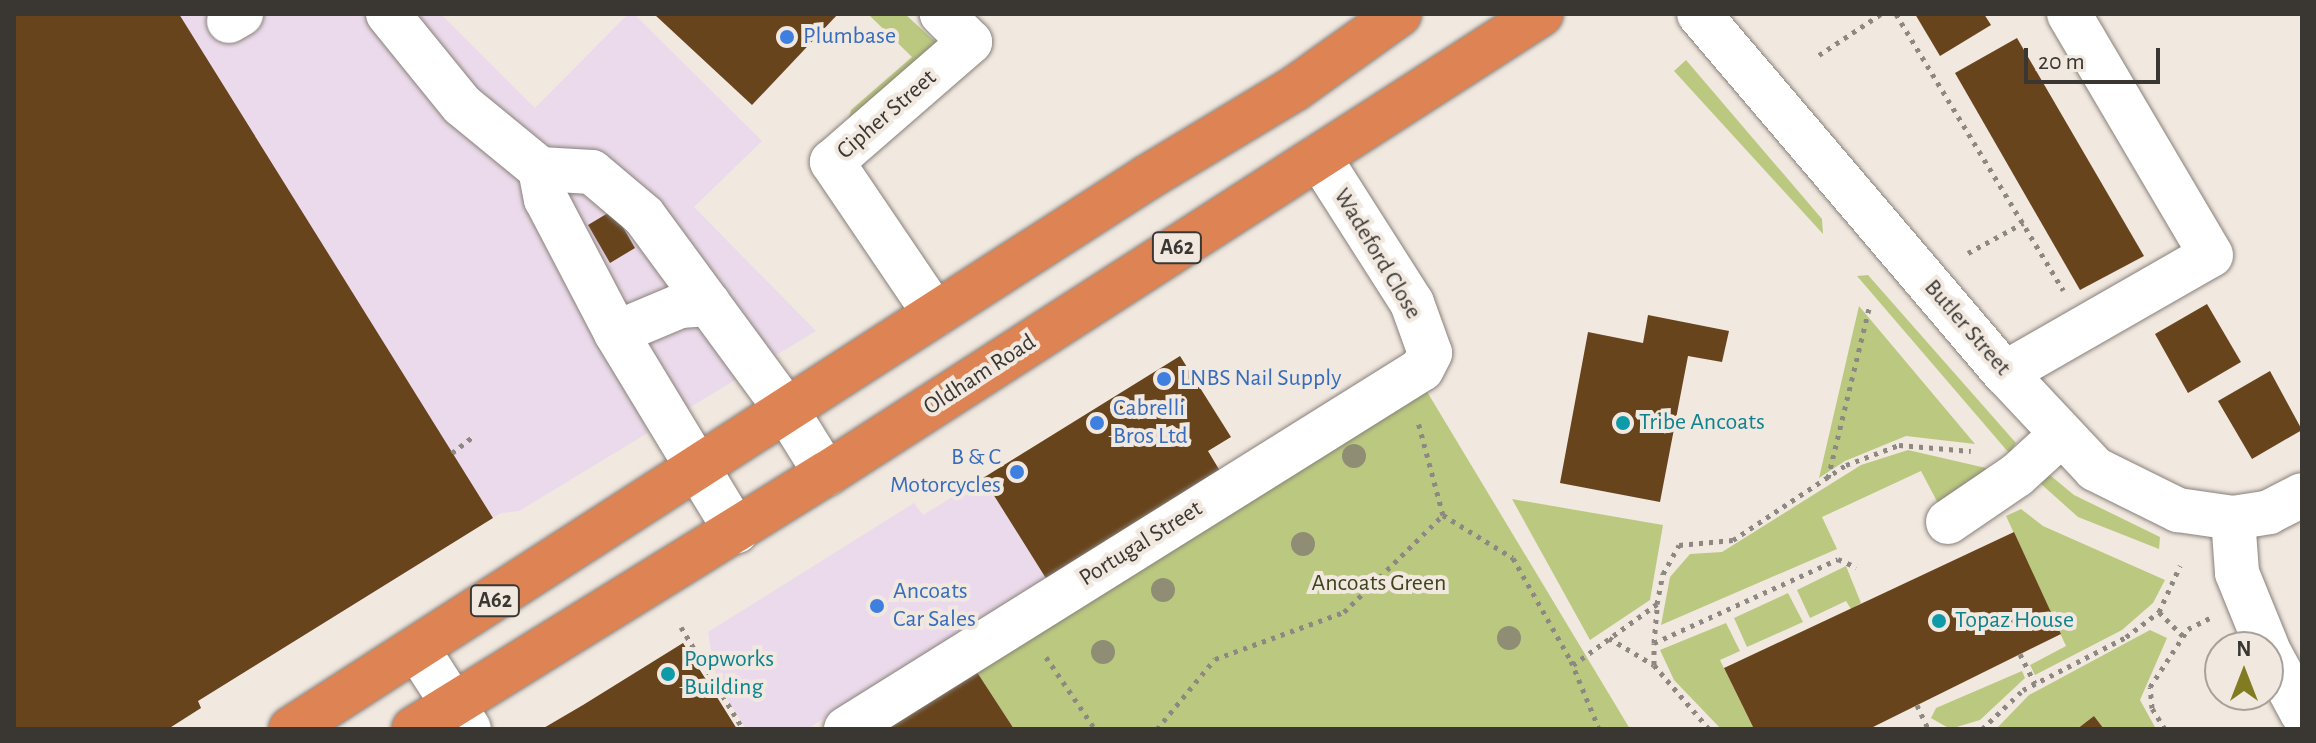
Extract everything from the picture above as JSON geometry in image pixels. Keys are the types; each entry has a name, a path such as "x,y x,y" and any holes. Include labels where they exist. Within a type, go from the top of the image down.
{"highway":[{"name":"A62","path":"291,729 697,471 935,314 1294,89 1399,14"},
{"name":"Oldham Road","path":"414,729 462,717 736,531 1541,14"}],"street":[{"path":"388,14 462,105 540,169 592,172 644,216 787,411 826,474"},
{"name":"Butler Street","path":"1699,14 2005,373 2095,469 2178,510 2233,518 2269,512 2302,495"},
{"path":"2005,373 2211,255 2069,14"},
{"name":"Cipher Street","path":"935,314 832,162 956,28"},
{"name":"Wadeford Close","path":"1319,157 1412,303 1418,366"},
{"path":"540,169 546,199 616,333 736,531"},
{"path":"616,333 680,306 709,304"},
{"name":"Portugal Street","path":"846,729 1418,366"},
{"path":"1948,522 2051,444"},
{"path":"2233,518 2237,573 2260,631"},
{"path":"418,650 462,717"},
{"path":"2284,680 2302,713"}],"path":[{"path":"1819,55 1881,14"},
{"path":"1896,14 2071,303"},
{"path":"1968,253 2023,223"},
{"path":"1828,478 1870,304"},
{"path":"1418,366 1443,515 1513,558 1573,665 1599,729"},
{"path":"452,453 474,436"},
{"path":"1654,665 1657,604 1663,574 1679,545 1733,540 1828,478 1899,445 1984,452"},
{"path":"1157,729 1215,659 1344,612 1443,515"},
{"path":"1654,643 1838,559 1856,567"},
{"path":"1982,729 2035,683 2126,637 2159,612 2180,566"},
{"path":"1573,665 1657,604"},
{"path":"2159,612 2183,636"},
{"path":"2165,729 2152,708 2150,687 2183,636 2212,617"},
{"path":"1020,620 1095,729"},
{"path":"681,627 743,729"},
{"path":"1609,638 1654,665 1709,729"},
{"path":"2020,654 2035,683"},
{"path":"1917,705 1928,729"}],"shaded area":[{"path":"14,14 441,14 535,108 628,14 634,14 762,141 694,207 816,331 519,511 501,513 198,701 201,708 168,729"},
{"name":"Ancoats Car Sales","path":"983,478 1047,580 807,729 746,729 716,681 708,632 914,503 923,515"}],"green space":[{"path":"868,14 905,14 942,48 844,136 851,110 912,57"},
{"path":"1686,60 1822,219 1823,234 1674,71"},
{"path":"1868,275 2016,443 2009,453 1857,276"},
{"path":"1859,306 1975,444 1906,436 1845,461 1819,478"},
{"name":"Ancoats Green","path":"1426,390 1630,729 1014,729 973,666"},
{"path":"1908,450 1986,468 1993,478 1940,507 1921,471 1822,517 1837,549 1661,625 1670,577 1690,554 1722,552 1861,465"},
{"path":"2027,456 2074,495 2160,537 2159,549 2078,517 2040,483"},
{"path":"1512,499 1663,525 1650,600 1590,640"},
{"path":"2021,509 2043,526 2165,580 2153,603 2122,630 2035,675 2030,665 2066,646 2006,516"},
{"path":"1846,566 1861,603 1851,609 1846,601 1810,618 1797,590"},
{"path":"1788,593 1803,622 1747,647 1734,618"},
{"path":"1726,623 1740,651 1720,660 1754,729 1721,729 1674,680 1660,650"},
{"path":"2150,630 2167,638 2140,700 2156,729 2104,729 2094,716 2077,729 1998,727 2029,695"},
{"path":"2022,671 2025,678 1980,720 1950,729 1931,718 1936,708"}],"building":[{"path":"14,14 179,14 493,518 198,701 201,708 168,729 14,729"},
{"path":"654,14 838,14 752,105"},
{"path":"1915,14 1984,14 1991,25 1940,56"},
{"path":"2017,38 2144,256 2080,290 1955,73"},
{"path":"613,210 635,248 610,263 588,225"},
{"path":"2207,304 2241,362 2188,393 2155,334"},
{"name":"Tribe Ancoats","path":"1648,315 1729,331 1722,362 1688,356 1660,502 1560,483 1588,332 1643,343"},
{"path":"1180,356 1231,437 1208,451 1220,471 1047,580 983,478"},
{"path":"2270,371 2302,430 2252,459 2218,401"},
{"name":"Topaz House","path":"2014,532 2061,634 1869,729 1754,729 1724,668"},
{"name":"Popworks Building","path":"683,643 737,729 542,729 583,705"},
{"path":"973,666 1014,729 874,729"},
{"path":"2094,716 2104,729 2077,729"}],"place":[{"name":"Plumbase","path":"787,37"},
{"name":"LNBS Nail Supply","path":"1164,379"},
{"name":"Cabrelli Bros Ltd","path":"1097,423"},
{"name":"Tribe Ancoats","path":"1623,423"},
{"name":"B & C Motorcycles","path":"1017,472"},
{"name":"Ancoats Car Sales","path":"877,606"},
{"name":"Topaz House","path":"1939,621"},
{"name":"Popworks Building","path":"668,674"}]}
